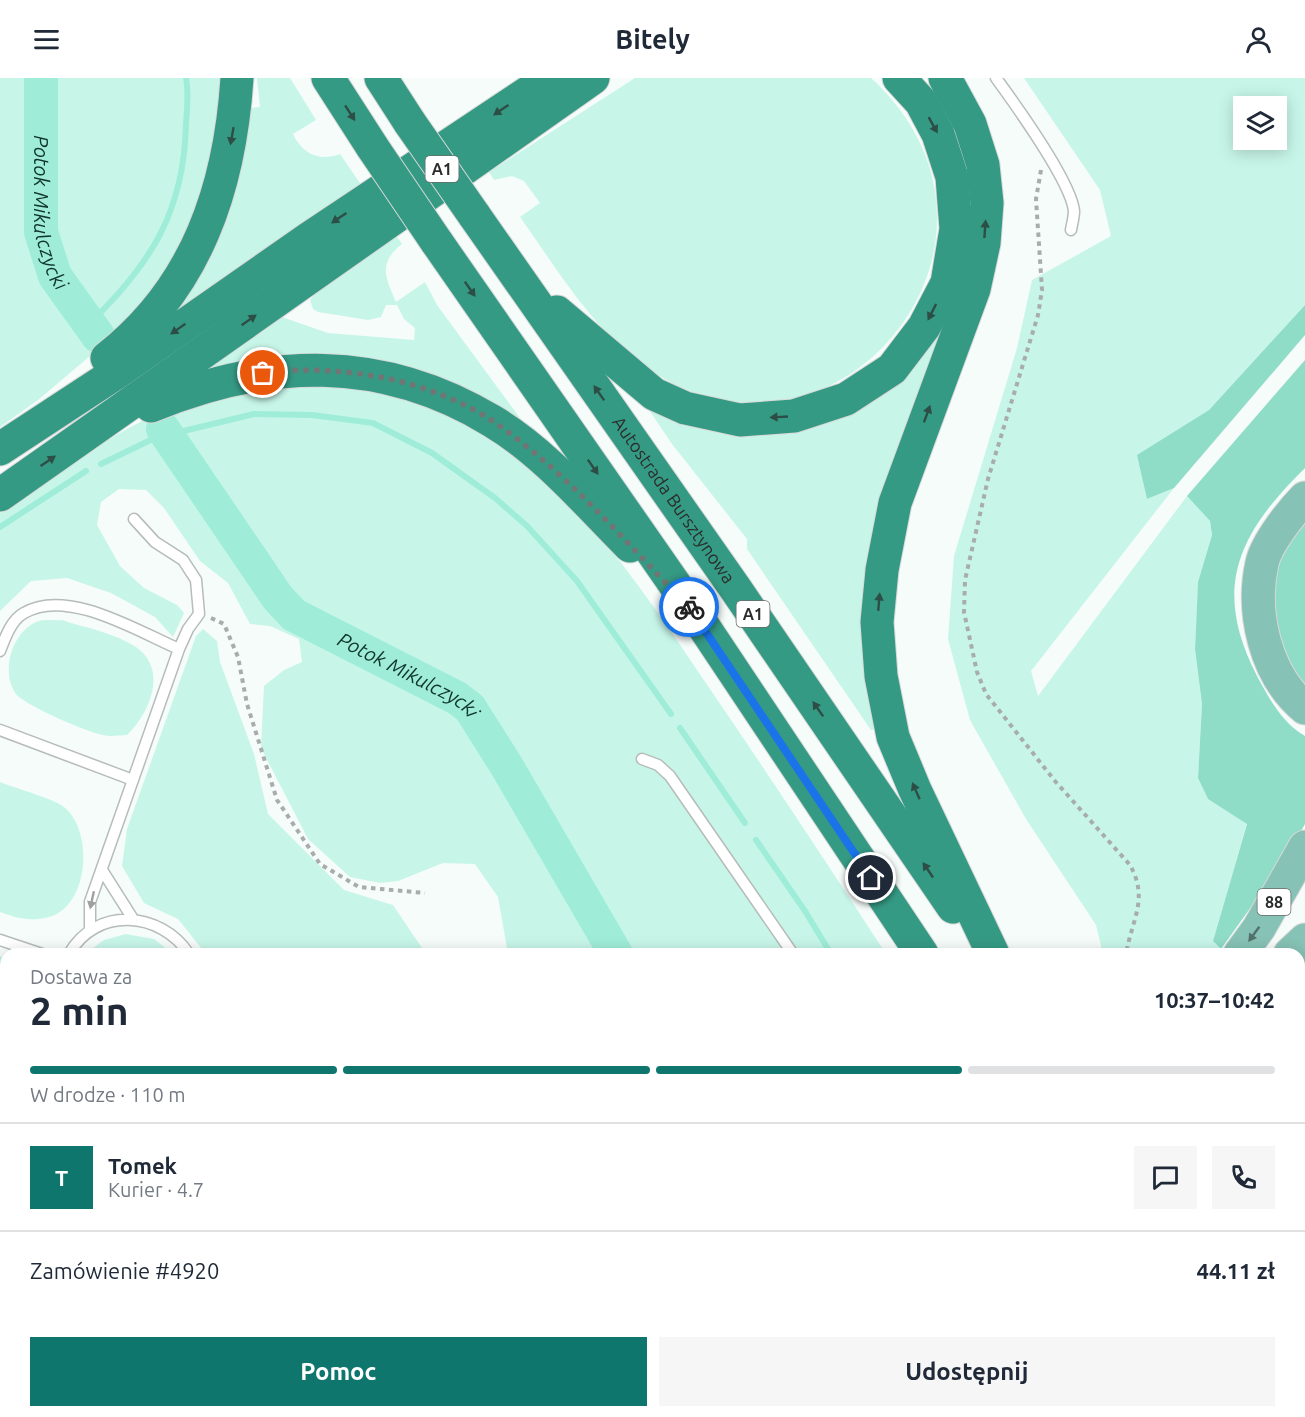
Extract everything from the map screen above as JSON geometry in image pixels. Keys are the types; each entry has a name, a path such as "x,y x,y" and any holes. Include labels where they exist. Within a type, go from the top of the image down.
{"highway":[{"path":"0,442 119,349 153,315 184,270 210,219 227,166 234,121 237,78"},
{"name":"A1","path":"328,78 436,241 694,612 918,948"},
{"name":"Autostrada Bursztynowa","path":"381,78 410,123 821,712 979,948"},
{"path":"0,449 116,373 308,239 550,78"},
{"path":"0,495 99,428 593,78"},
{"path":"518,276 623,370 654,394 685,408 740,420 794,417 846,399 892,369 924,327 947,283 956,229 952,177 938,134 921,102 899,78"},
{"path":"945,78 970,124 982,165 987,203 984,243 974,289 896,503 882,570 877,622 881,676 893,737 915,790 990,948"},
{"path":"99,428 190,390 239,376 287,370 339,370 393,380 446,398 492,421 538,455 694,612"}],"main road":[{"path":"1304,500 1278,532 1262,562 1258,603 1264,642 1278,675 1305,708"},
{"name":"88","path":"1244,948 1259,928 1305,847"},
{"name":"88","path":"1270,948 1305,891"}],"lane":[{"path":"996,78 1039,143 1070,196 1074,212 1071,230"},
{"path":"90,931 90,902 179,650 188,629 199,614 196,580 183,560 156,542 134,519"},
{"path":"0,651 8,631 23,613 42,606 65,605 84,608 179,650"},
{"path":"0,730 133,780"},
{"path":"642,759 658,765 670,776 789,948"},
{"path":"102,870 133,919"},
{"path":"74,948 90,931 111,922 133,919 159,926 180,940 185,948"},
{"path":"0,940 24,948"}],"path":[{"path":"1039,143 1041,172 1036,223 1042,290 1038,315 988,479 966,579 964,612 977,672 986,694 1055,781 1130,865 1138,880 1141,896 1128,948"},
{"path":"199,614 224,624 238,657 248,704 277,800 320,864 359,887 425,893"}],"green space":[{"path":"0,78 221,78 221,103 211,170 184,244 129,323 38,400 0,427"},
{"path":"257,78 290,78 316,120 293,134 301,147 312,155 325,157 340,154 364,189 171,314 213,245 224,221 241,165 250,108 260,107"},
{"path":"635,78 871,78 920,143 937,211 927,276 895,333 846,377 785,400 716,399 644,366 608,334 576,297 520,217 540,203 524,181 512,176 494,180 489,172"},
{"path":"1024,78 1305,78 1305,305 1209,410 1138,455 1147,499 1174,488 1031,671 1038,696 1187,496 1210,521 1212,535 1198,582 1195,649 1202,704 1198,778 1208,799 1247,823 1213,941 1220,948 1102,948 1096,925 1026,819 970,720 948,639 954,556 1017,348 1032,280 1111,236 1100,190"},
{"path":"395,234 402,244 389,258 386,271 396,302 425,282 437,305 531,433 462,391 197,373 279,316 328,333 414,340 415,328 404,319 397,305 386,305 381,317 368,320 318,312 313,309 310,300"},
{"path":"952,301 886,488 877,728 871,730 747,549 747,539 672,444 645,404 790,431"},
{"path":"1305,305 1305,335 1174,488 1147,499 1137,455 1209,410"},
{"path":"1305,360 1305,468 1263,515 1249,539 1239,563 1235,588 1236,615 1243,644 1257,676 1283,717 1305,736 1305,824 1286,858 1222,948 1213,941 1247,824 1208,799 1198,778 1202,704 1195,649 1198,582 1212,535 1210,521 1187,496"},
{"path":"338,386 424,403 473,423 509,446 543,475 575,507 634,579 777,788 882,948 507,948 498,897 475,864 443,863 398,881 380,883 350,877 308,839 261,748 264,686 284,670 302,662 299,639 270,626 250,624 228,583 200,561 164,508 146,490 119,489 101,502 97,525 120,566 144,588 177,605 184,613 173,637 155,617 111,593 67,578 31,581 0,611 0,513 53,475 110,439 170,408 233,389"},
{"path":"1305,516 1305,689 1287,664 1270,605 1278,557"},
{"path":"62,620 119,638 136,647 146,657 152,668 152,692 142,716 127,735 106,736 84,729 57,718 16,694 11,685 9,664 16,642 22,633 39,621"},
{"path":"203,629 217,641 220,662 254,754 268,814 344,890 393,905 422,948 201,948 178,919 144,903 122,866 127,829 196,636"},
{"path":"0,782 64,807 74,818 80,833 83,867 79,884 72,899 62,910 49,917 24,919 0,912"},
{"path":"126,934 154,939 165,948 93,948 104,940"}],"waterway":[{"name":"Potok Mikulczycki","path":"41,78 41,232 55,276 98,336"},
{"path":"89,324 111,302 146,258 171,210 179,184 184,155 188,101 186,78"},
{"path":"167,435 254,414 312,415 373,423 432,453 495,498 527,526 577,581 671,714"},
{"name":"Potok Mikulczycki","path":"163,429 278,598 294,615 457,698 470,708 506,765 613,948"},
{"path":"101,464 165,433"},
{"path":"0,527 86,471"},
{"path":"680,728 745,823"},
{"path":"756,840 827,948"}],"way so far":[{"path":"263,373 287,370 339,370 393,380 446,398 492,421 538,455 689,607"}],"route":[{"path":"689,607 871,878"}]}
